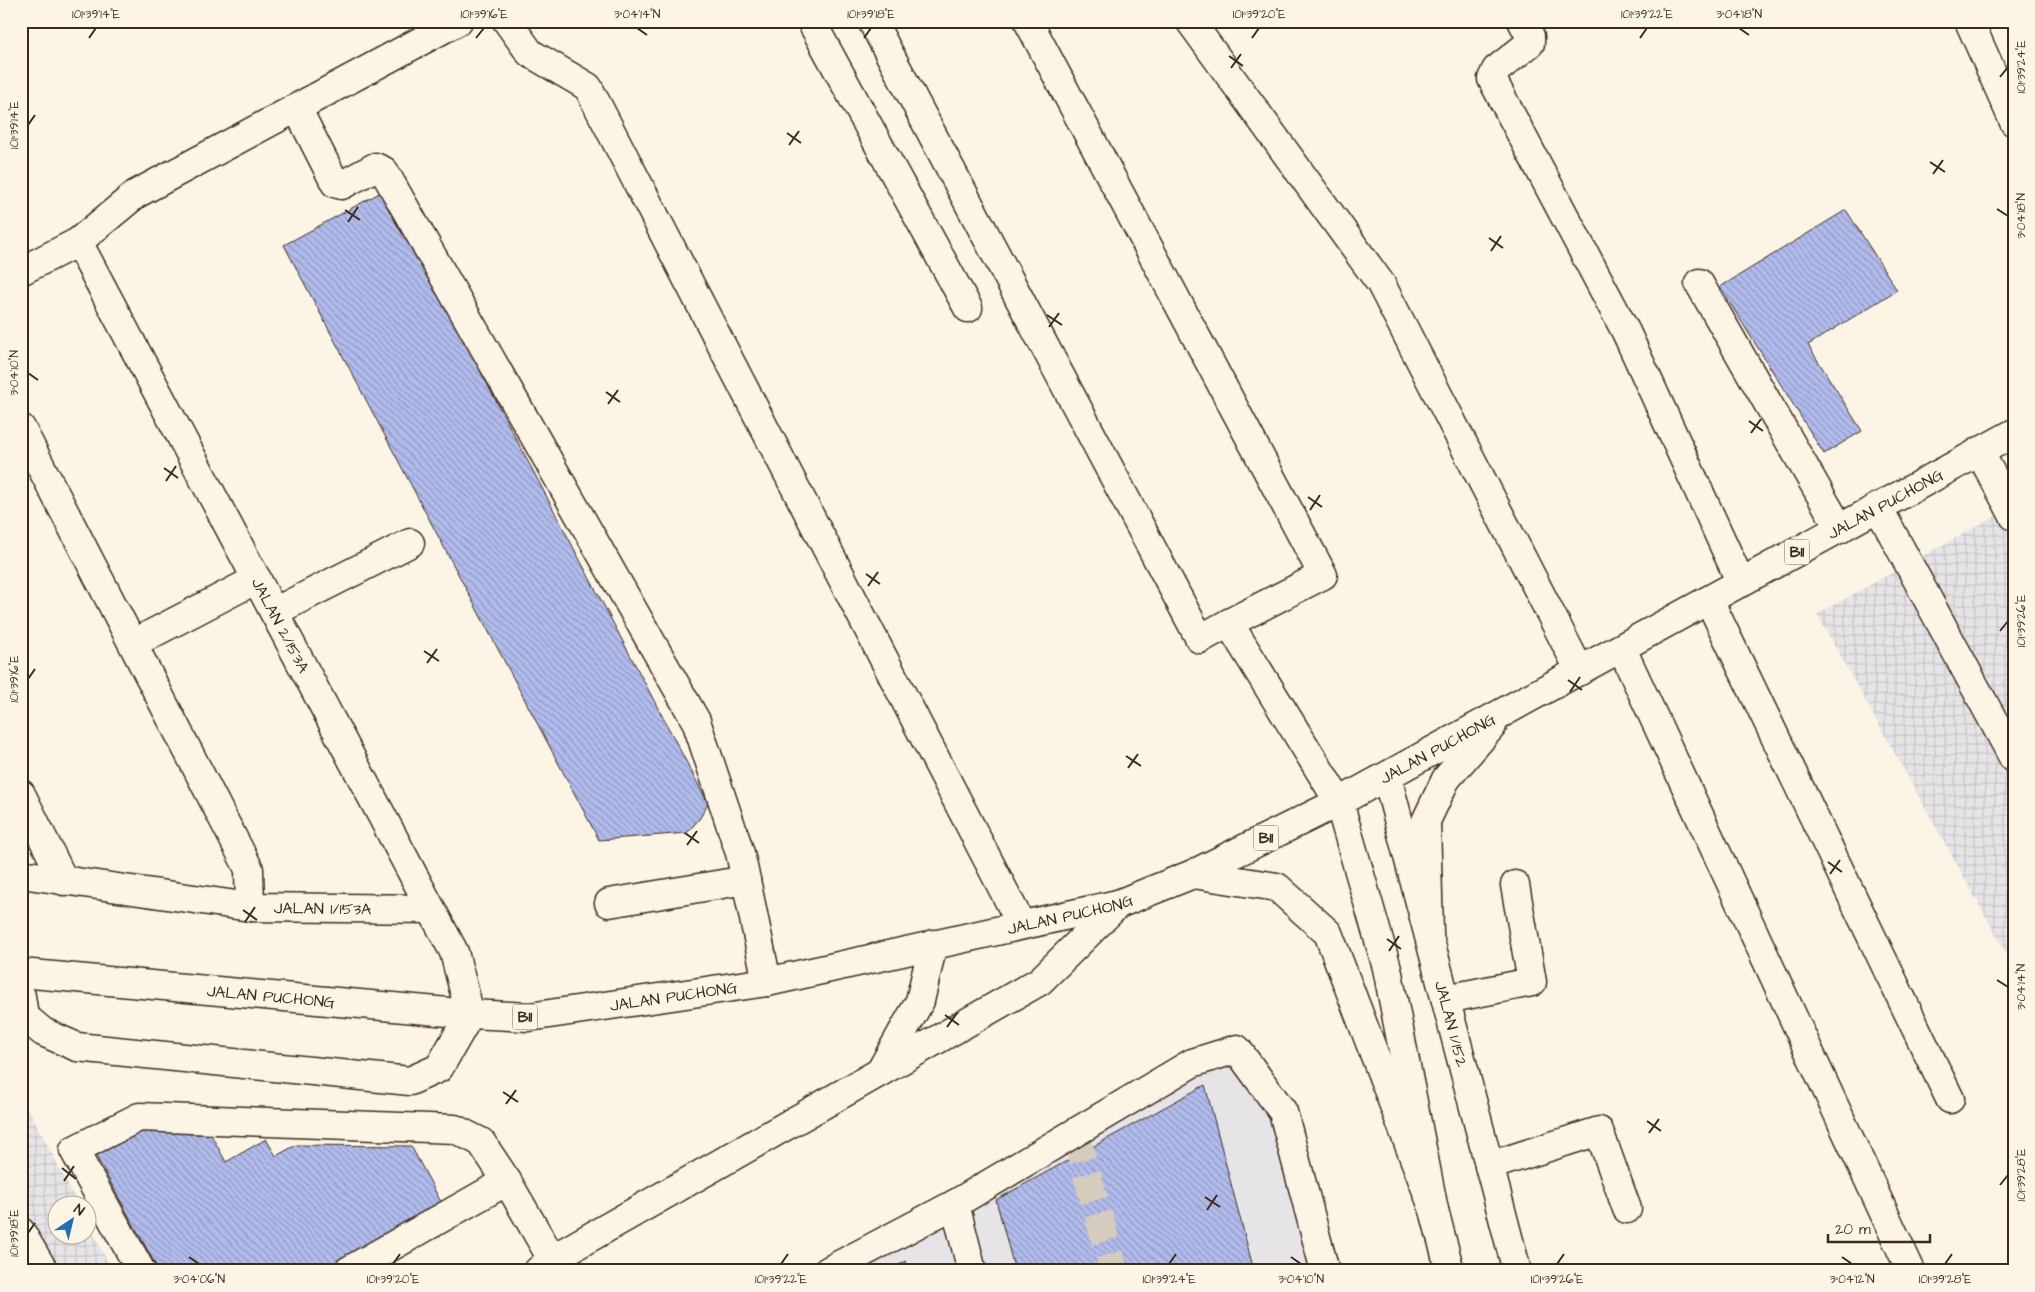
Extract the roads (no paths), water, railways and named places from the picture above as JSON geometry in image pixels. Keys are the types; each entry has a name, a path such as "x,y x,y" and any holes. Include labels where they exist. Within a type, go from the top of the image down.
{"street":[{"path":"21,271 78,242 136,194 458,21"},
{"path":"507,21 530,53 588,87 1021,924"},
{"path":"811,21 968,308"},
{"path":"872,21 1200,639 1322,575 1028,21"},
{"path":"1190,21 1381,284 1580,672"},
{"path":"1522,21 1530,36 1530,43 1496,70 1492,79 1626,332 1742,583"},
{"path":"1969,21 2014,122"},
{"path":"297,108 335,183 342,185 375,167 384,171 696,721 740,853 767,982"},
{"name":"JALAN 2/153A","path":"78,242 454,952 470,1014"},
{"path":"1699,283 1840,528"},
{"path":"21,428 134,642 249,869 250,907"},
{"name":"JALAN PUCHONG","path":"21,973 470,1014 529,1017 767,982 1021,924 1118,904 1192,874 1339,802 1580,672 2014,432"},
{"path":"1979,451 2014,516"},
{"path":"1878,507 2014,759"},
{"path":"274,612 410,543"},
{"path":"134,642 257,579"},
{"path":"1709,600 1950,1099"},
{"path":"1229,623 1339,802 1387,968 1434,1210 1450,1271"},
{"path":"1622,648 1910,1271"},
{"path":"1429,934 1426,821 1446,779 1502,714"},
{"name":"JALAN 1/152","path":"1387,776 1517,1271"},
{"path":"21,794 64,881"},
{"name":"JALAN 1/153A","path":"21,874 250,907 431,908"},
{"path":"1192,874 1277,887 1328,933 1434,1210"},
{"path":"609,903 746,880"},
{"path":"1446,999 1532,982 1515,885"},
{"path":"141,1271 74,1150 140,1117 455,1129 481,1142 507,1181 545,1265 1040,981 1118,904"},
{"path":"879,1073 920,1001 933,944"},
{"path":"21,996 24,1016 43,1032 77,1047 410,1081 439,1068 470,1014"},
{"path":"828,1271 955,1204 1192,1063 1237,1049 1283,1112 1326,1271"},
{"path":"1489,1166 1599,1131 1627,1209"},
{"path":"348,1271 507,1181"},
{"path":"955,1204 972,1271"},
{"path":"21,1232 44,1271"}],"tunnel":[{"path":"1073,1134 1081,1153 1114,1271"}]}
